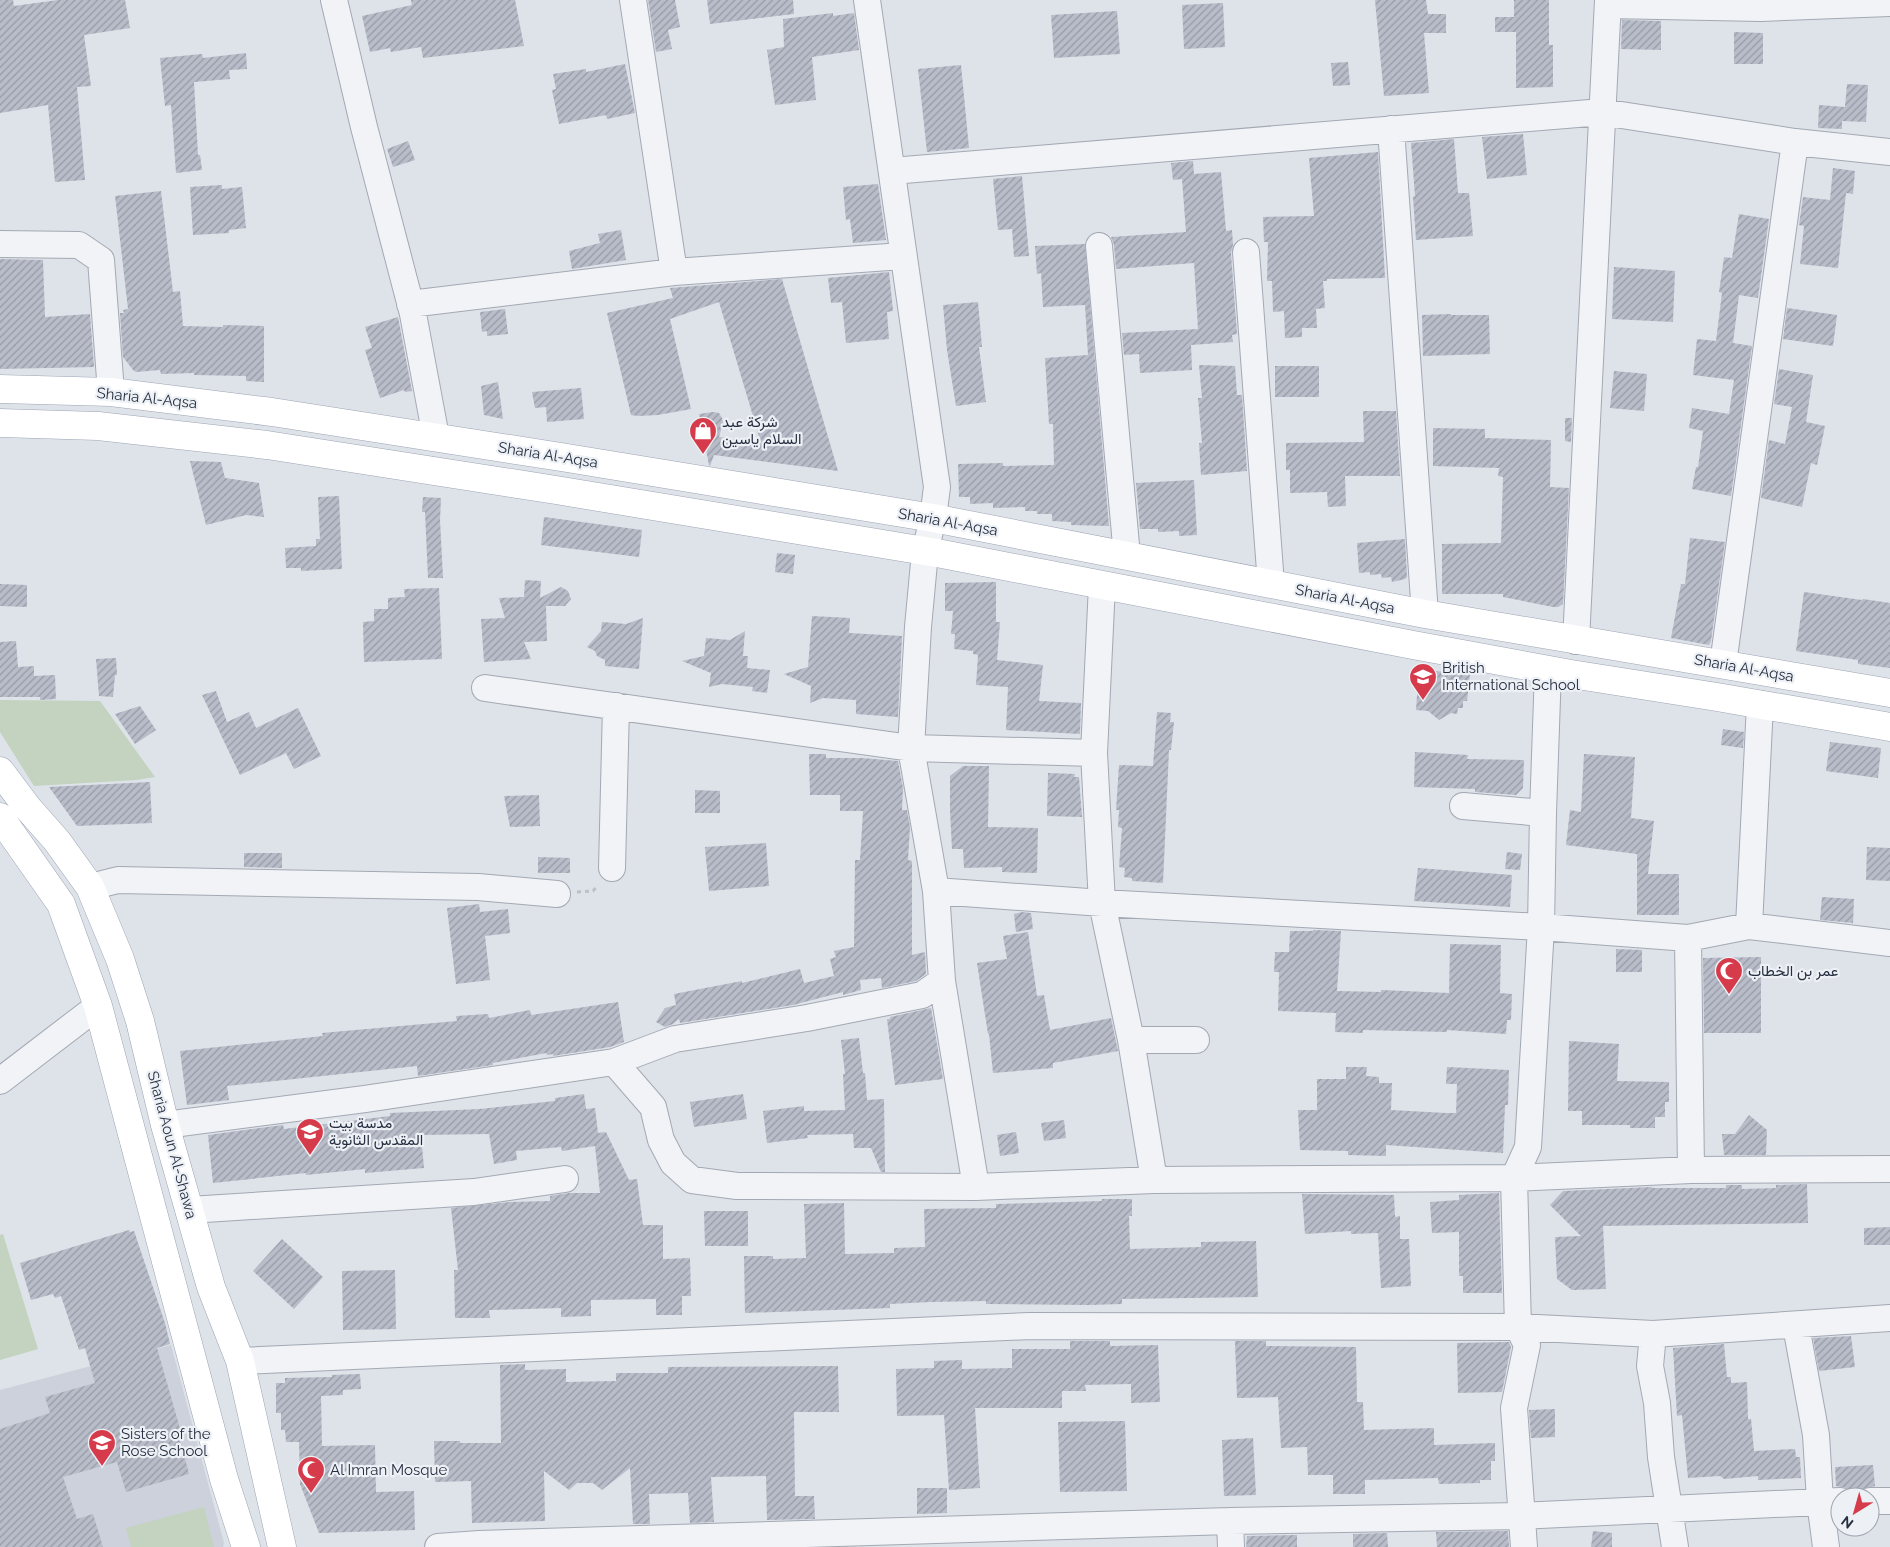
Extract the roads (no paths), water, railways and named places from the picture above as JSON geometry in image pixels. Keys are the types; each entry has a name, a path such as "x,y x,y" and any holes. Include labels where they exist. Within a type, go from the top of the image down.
{"main road":[{"name":"Sharia Al-Aqsa","path":"0,389 111,392 272,412 436,437 933,518 1425,614 1890,693"},
{"path":"0,423 98,426 267,445 556,490 925,552 1548,670 1890,727"},
{"name":"Sharia Aoun Al-Shawa","path":"0,771 27,807 57,841 90,887 120,959 140,1021 165,1125 211,1287 240,1361 282,1547"},
{"path":"0,817 61,904 98,1006 224,1479 246,1547"}],"street":[{"path":"334,0 364,128 410,304 436,437"},
{"path":"633,0 674,272"},
{"path":"867,0 937,487 933,518 925,552 918,627 911,748 936,891 942,981 976,1187"},
{"path":"1576,641 1608,3 1761,8 1890,3"},
{"path":"892,172 1602,112 1795,142 1890,152"},
{"path":"1391,129 1425,614"},
{"path":"1723,664 1795,142"},
{"path":"0,244 79,245 101,260 111,392"},
{"path":"1099,246 1127,556"},
{"path":"1246,252 1271,584"},
{"path":"410,304 674,272 903,256"},
{"path":"1102,585 1094,753 1102,903 1131,1040 1154,1180"},
{"path":"1524,1547 1514,1408 1527,1345 1518,1328 1514,1178 1528,1147 1541,928 1542,813 1548,670"},
{"path":"485,688 911,748 1094,753"},
{"path":"1749,926 1760,704"},
{"path":"612,868 616,706"},
{"path":"1462,806 1542,813"},
{"path":"90,887 118,880 478,887 557,894"},
{"path":"936,891 1102,903 1688,938 1749,926 1890,942"},
{"path":"1688,938 1691,1170"},
{"path":"165,1125 365,1099 614,1062 675,1038 797,1020 922,995 942,981"},
{"path":"0,1081 98,1006"},
{"path":"1131,1040 1196,1040"},
{"path":"614,1062 653,1107 660,1140 673,1163 692,1180 737,1186 976,1187 1154,1180 1514,1178 1691,1170 1890,1169"},
{"path":"189,1210 474,1192 565,1179"},
{"path":"240,1361 1030,1326 1518,1328 1653,1334 1796,1326 1890,1318"},
{"path":"1796,1326 1830,1501 1826,1547"},
{"path":"1653,1334 1650,1366 1657,1403 1660,1457 1676,1547"},
{"path":"438,1547 1230,1521 1521,1516 1830,1501"},
{"path":"1230,1521 1231,1547"}],"place":[{"name":"شركة عبد السلام ياسين","path":"703,455"},
{"name":"British International School","path":"1423,701"},
{"name":"عمر بن الخطاب","path":"1729,995"},
{"name":"مدسة بيت المقدس الثانوية","path":"310,1156"},
{"name":"Sisters of the Rose School","path":"102,1467"},
{"name":"Al Imran Mosque","path":"311,1494"}]}
